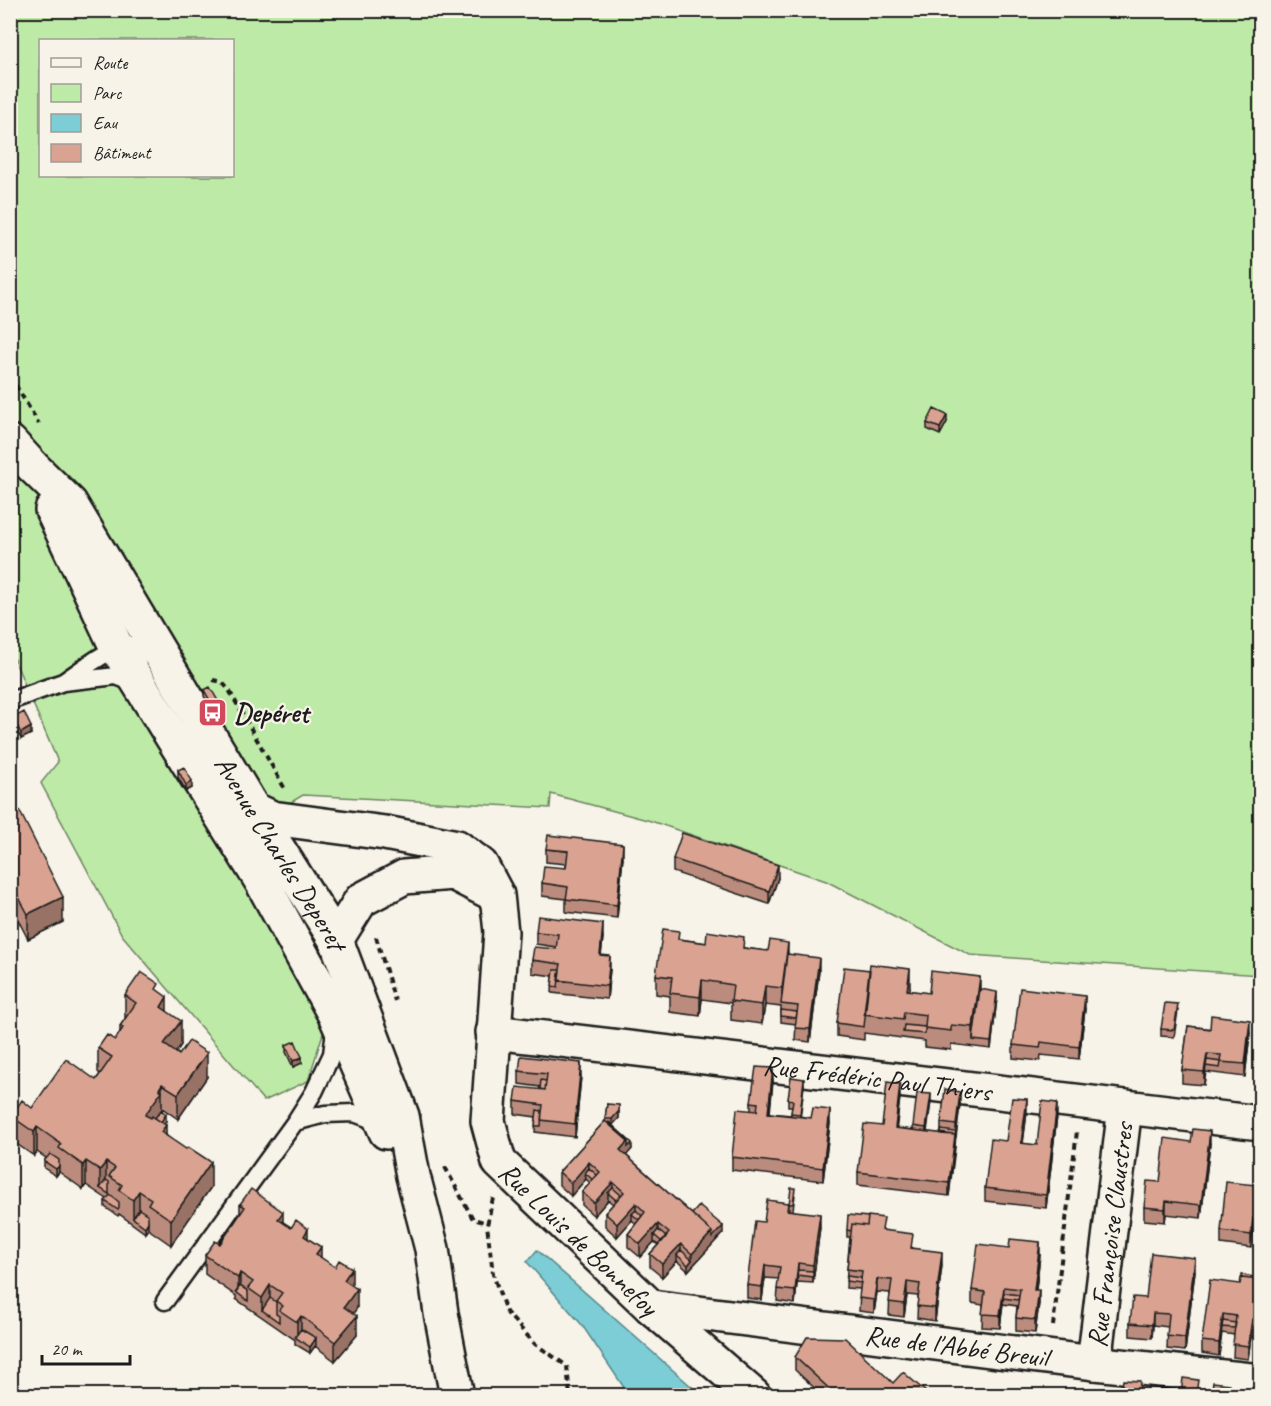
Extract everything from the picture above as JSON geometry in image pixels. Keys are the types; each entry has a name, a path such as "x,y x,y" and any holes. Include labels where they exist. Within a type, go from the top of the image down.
{"street":[{"name":"Avenue Charles Deperet","path":"10,442 70,503 253,809 336,940 402,1116 413,1176 432,1249 441,1313 457,1395"},
{"name":"Avenue Charles Deperet","path":"33,467 117,648 262,882 336,1017 381,1124 413,1176"},
{"name":"Rue Louis de Bonnefoy","path":"253,809 272,818 385,833 457,846 481,865 497,895 501,932 488,1121 499,1162 651,1307 754,1395"},
{"path":"336,940 361,900 404,877 453,873 497,895"},
{"name":"Rue Frédéric Paul Thiers","path":"493,1032 1260,1123"},
{"name":"Rue Françoise Claustres","path":"1094,1363 1125,1107"},
{"name":"Rue de l'Abbé Breuil","path":"651,1307 1260,1382"}],"lane":[{"path":"10,701 63,682 117,648 129,644 141,648 177,681"},
{"path":"63,682 116,676 140,685"},
{"path":"165,1301 295,1122 314,1092 332,1054 336,1017"},
{"path":"295,1122 325,1114 354,1113 381,1124"}],"path":[{"path":"1049,1357 1081,1101"},
{"path":"499,1162 488,1225 493,1274 506,1312 535,1344 567,1366 570,1395"}],"green space":[{"path":"11,11 1260,11 1260,975 970,955 826,881 651,821 551,794 550,808 303,795 226,841 325,1027 308,1081 264,1101 122,935 41,783 58,762 11,652"}],"water":[{"path":"537,1250 701,1395 629,1395 582,1325 527,1262"}],"building":[{"path":"934,409 947,415 940,428 927,423"},
{"path":"210,687 218,701 212,704 204,690"},
{"path":"24,712 31,727 21,733 13,718"},
{"path":"184,767 192,781 186,785 178,770"},
{"path":"10,792 63,897 28,914 16,892 10,887"},
{"path":"682,833 778,865 769,891 673,859"},
{"path":"548,835 623,844 617,905 566,899 568,887 542,883 544,866 566,868 568,851 546,849"},
{"path":"538,916 603,924 600,955 610,956 607,986 558,980 561,964 532,960 534,947 556,949 558,934 536,932"},
{"path":"663,929 679,931 678,939 706,943 707,931 744,937 743,948 768,951 770,940 788,943 782,988 765,986 762,1005 731,1001 733,985 702,980 700,997 670,993 672,977 656,975"},
{"path":"787,954 819,958 810,1029 795,1028 798,1006 781,1004"},
{"path":"870,964 910,969 907,990 929,993 931,971 980,977 973,1027 951,1025 951,1031 925,1028 926,1015 904,1012 903,1019 864,1014"},
{"path":"844,967 870,970 864,1027 837,1023"},
{"path":"554,970 560,970 558,987 552,986"},
{"path":"141,972 159,984 156,989 167,997 161,1007 181,1021 164,1044 179,1055 189,1041 207,1053 178,1094 162,1084 159,1089 162,1091 145,1115 151,1118 152,1116 166,1125 161,1132 211,1162 171,1220 148,1204 151,1199 139,1191 133,1200 119,1190 122,1185 109,1176 115,1168 106,1162 100,1170 86,1161 83,1165 59,1148 61,1144 37,1127 34,1132 11,1116 22,1100 32,1108 66,1059 96,1080 112,1057 98,1048 107,1035 115,1040 123,1028 120,1026 136,1003 125,995"},
{"path":"1020,988 1085,996 1079,1047 1041,1042 1040,1048 1013,1045"},
{"path":"980,989 997,992 991,1042 973,1040"},
{"path":"1165,1003 1178,1004 1174,1030 1161,1029"},
{"path":"781,1010 797,1012 796,1018 781,1016"},
{"path":"1211,1015 1250,1020 1245,1064 1220,1062 1221,1055 1207,1054 1204,1072 1182,1070 1188,1026 1210,1029"},
{"path":"904,1025 925,1027 925,1034 903,1032"},
{"path":"295,1041 302,1057 293,1061 286,1045"},
{"path":"521,1056 581,1063 575,1124 541,1120 543,1105 515,1101 517,1087 545,1090 547,1074 519,1071"},
{"path":"1207,1060 1221,1062 1220,1068 1206,1066"},
{"path":"756,1067 773,1068 768,1113 811,1118 813,1108 830,1110 823,1168 732,1157 737,1109 757,1111 758,1103 751,1102"},
{"path":"791,1077 804,1079 800,1114 791,1113 793,1100 788,1099"},
{"path":"541,1080 546,1081 545,1090 540,1089"},
{"path":"887,1082 900,1084 895,1128 955,1135 949,1183 858,1172 864,1124 882,1126"},
{"path":"945,1089 960,1092 956,1125 941,1123"},
{"path":"917,1093 931,1094 926,1128 913,1126"},
{"path":"1012,1098 1027,1099 1021,1143 1037,1145 1042,1101 1057,1103 1046,1195 985,1188 991,1139 1006,1141"},
{"path":"607,1104 619,1105 619,1111 612,1119 605,1119"},
{"path":"161,1110 166,1114 161,1122 155,1118"},
{"path":"537,1110 542,1111 541,1126 535,1126"},
{"path":"605,1121 628,1141 620,1150 712,1232 692,1254 681,1244 662,1264 650,1254 669,1233 658,1224 640,1244 628,1234 645,1212 636,1203 617,1224 605,1213 624,1192 613,1182 594,1203 582,1192 600,1172 589,1162 571,1183 559,1172"},
{"path":"609,1122 632,1143 628,1147 628,1141"},
{"path":"1193,1129 1210,1131 1201,1205 1166,1201 1165,1209 1144,1207 1147,1181 1160,1182 1165,1138 1191,1142"},
{"path":"941,1130 956,1132 955,1135 941,1134"},
{"path":"50,1154 59,1160 59,1166 56,1169 44,1161"},
{"path":"589,1168 597,1175 593,1180 585,1173"},
{"path":"1257,1170 1260,1171 1260,1219 1253,1218 1251,1235 1221,1231 1226,1182 1256,1185"},
{"path":"106,1180 109,1182 109,1194 100,1188"},
{"path":"613,1188 621,1195 616,1200 608,1193"},
{"path":"791,1188 795,1188 793,1204 789,1204"},
{"path":"251,1189 283,1212 278,1219 291,1228 296,1220 308,1229 304,1236 321,1247 316,1254 335,1267 339,1260 352,1268 344,1280 357,1289 344,1307 357,1316 335,1342 301,1316 297,1322 279,1310 283,1306 276,1301 282,1293 270,1285 262,1298 248,1288 253,1282 240,1273 238,1278 205,1255 215,1241 220,1244 245,1207 240,1204"},
{"path":"110,1195 119,1202 118,1210 105,1201"},
{"path":"767,1200 788,1203 787,1210 820,1214 813,1265 798,1263 795,1291 777,1289 780,1267 765,1265 762,1287 747,1285 755,1221 764,1222"},
{"path":"699,1206 723,1226 712,1238 712,1232 692,1214"},
{"path":"139,1209 148,1215 145,1227 133,1218"},
{"path":"636,1210 642,1216 639,1220 632,1214"},
{"path":"238,1215 220,1244 219,1243"},
{"path":"848,1215 868,1217 867,1226 852,1224 851,1231 847,1230"},
{"path":"868,1216 884,1218 882,1230 913,1234 911,1248 942,1252 935,1308 917,1306 920,1284 907,1282 904,1304 889,1302 892,1280 877,1279 874,1300 859,1298 862,1271 847,1269 852,1224 867,1226"},
{"path":"658,1230 666,1237 662,1242 654,1235"},
{"path":"1010,1239 1040,1242 1034,1290 1039,1290 1035,1320 1016,1318 1020,1289 1004,1287 1000,1315 982,1314 985,1292 972,1290 978,1244 1009,1248"},
{"path":"681,1250 692,1260 688,1265 677,1255"},
{"path":"1151,1253 1195,1258 1185,1338 1167,1336 1169,1314 1153,1313 1152,1325 1130,1323 1133,1297 1146,1298"},
{"path":"798,1270 813,1271 813,1277 797,1275"},
{"path":"1242,1275 1260,1278 1260,1280 1242,1278"},
{"path":"847,1276 861,1278 861,1283 846,1281"},
{"path":"1241,1278 1260,1280 1260,1320 1252,1319 1248,1346 1233,1344 1236,1316 1223,1314 1219,1343 1202,1341 1210,1280 1240,1284"},
{"path":"240,1286 248,1291 248,1301 236,1292"},
{"path":"1004,1293 1019,1295 1018,1300 1003,1298"},
{"path":"270,1298 276,1302 279,1322 262,1310"},
{"path":"1223,1321 1236,1323 1235,1328 1222,1327"},
{"path":"1252,1325 1260,1326 1260,1332 1251,1330"},
{"path":"301,1329 316,1338 310,1347 295,1337"},
{"path":"807,1337 845,1338 893,1383 903,1372 926,1392 923,1395 836,1395 795,1357"},
{"path":"1183,1378 1198,1380 1196,1395 1181,1395"},
{"path":"1123,1380 1140,1381 1139,1395 1121,1395"},
{"path":"1213,1382 1229,1384 1227,1395 1211,1395"},
{"path":"1095,1389 1112,1391 1111,1395 1094,1395"},
{"path":"1246,1392 1260,1393 1259,1395 1246,1395"}],"place":[{"name":"Depéret","path":"213,712"}]}
